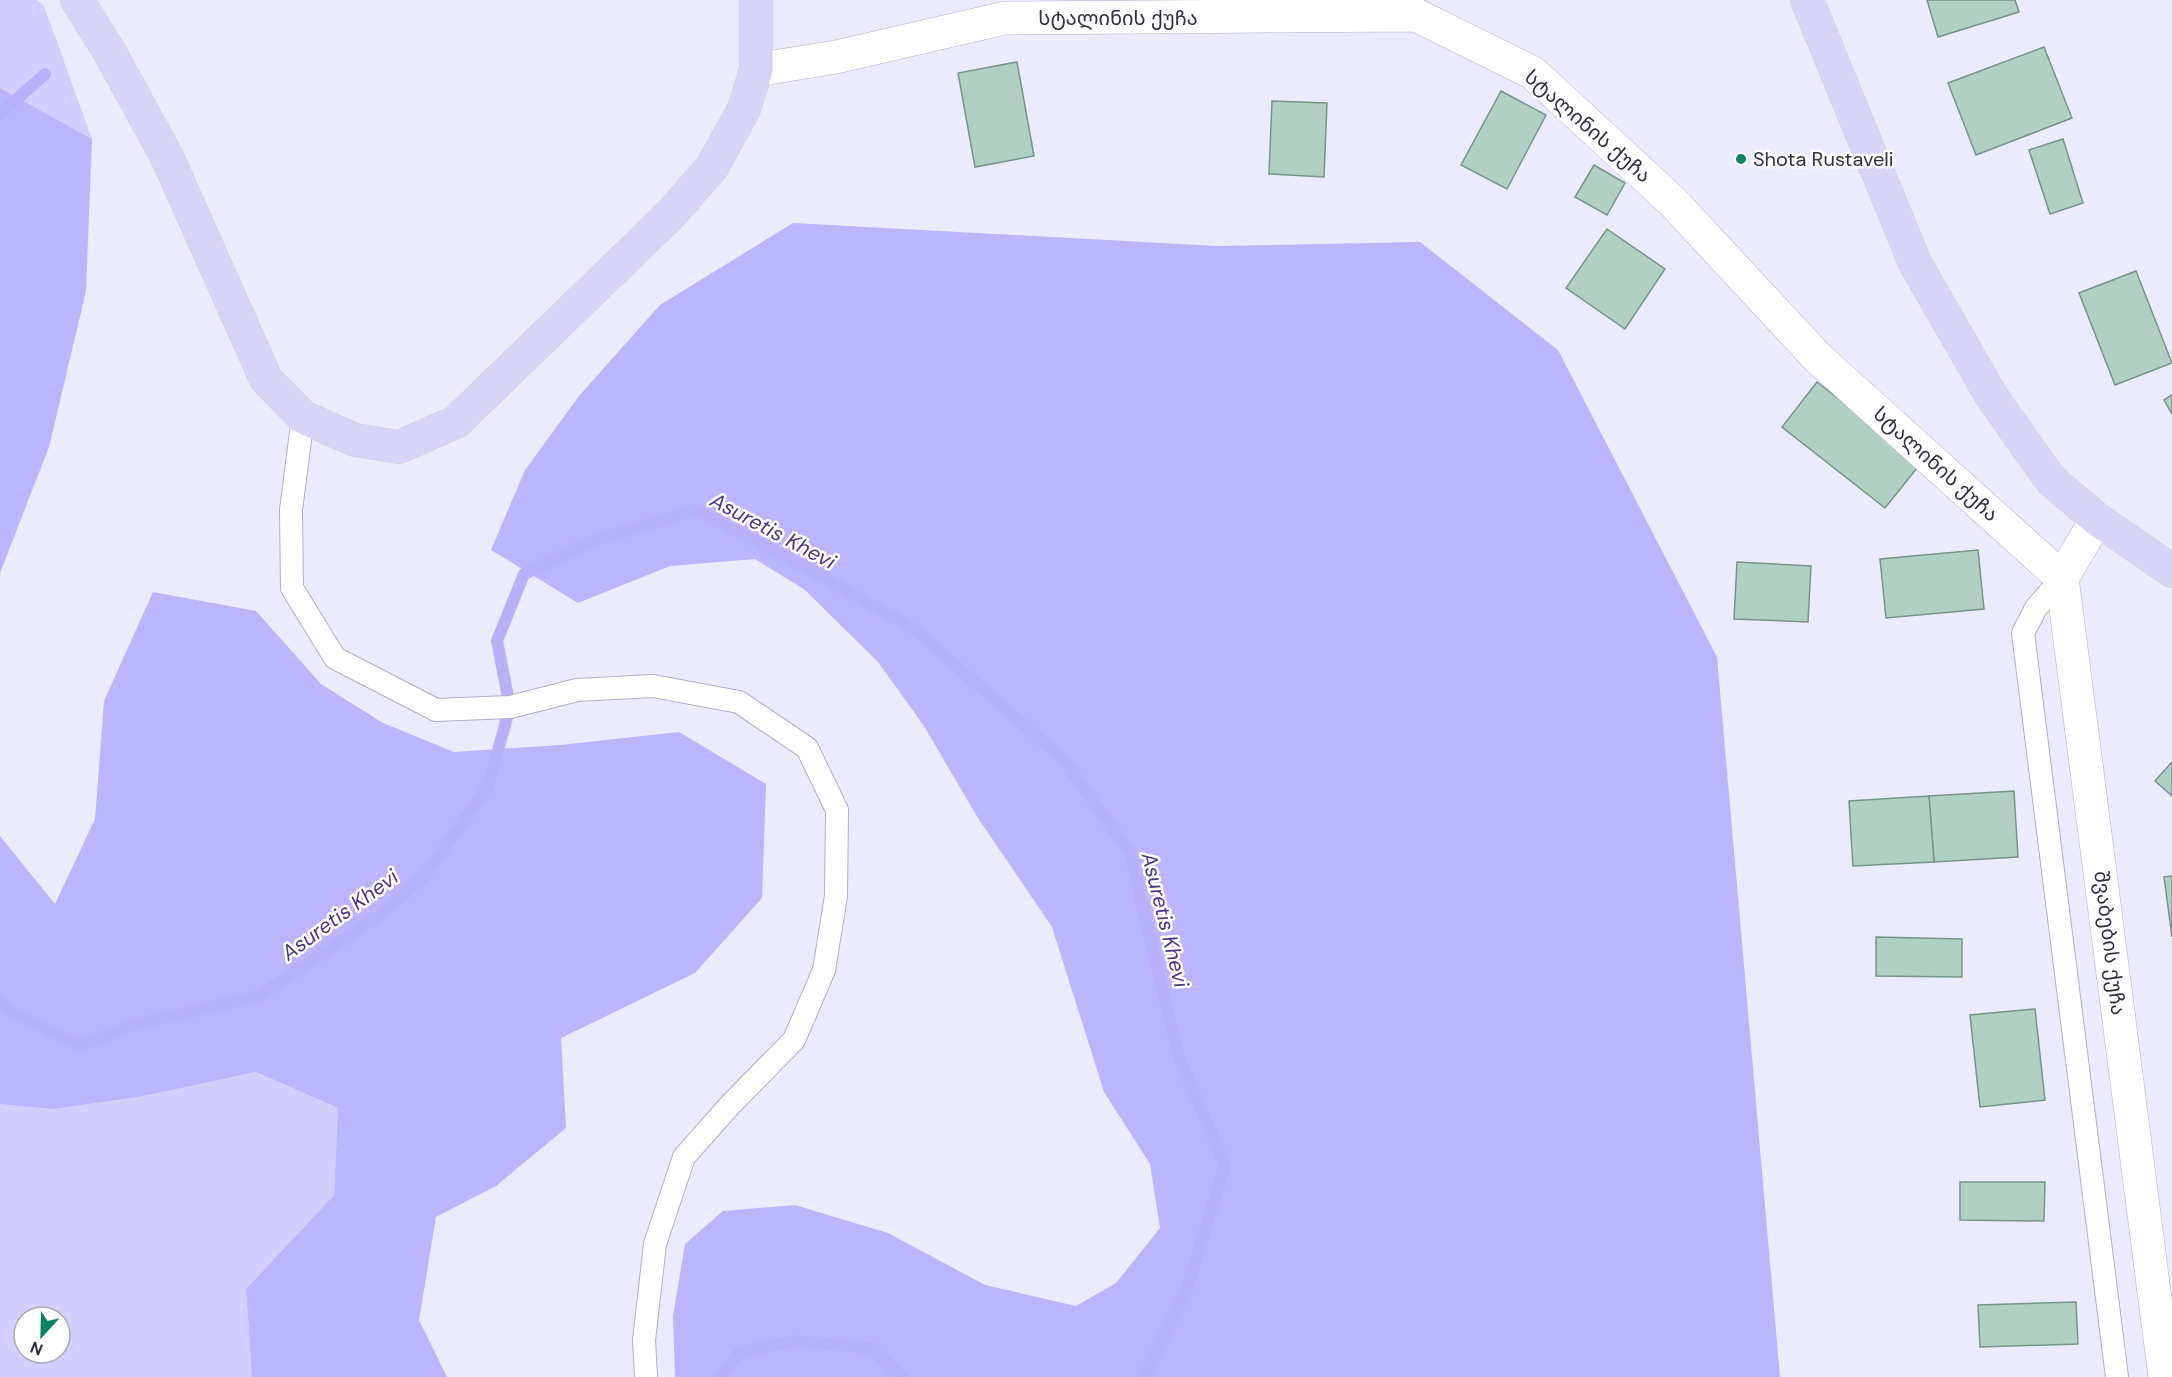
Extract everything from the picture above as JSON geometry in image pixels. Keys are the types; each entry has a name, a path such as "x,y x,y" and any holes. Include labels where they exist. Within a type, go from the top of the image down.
{"main road":[{"path":"77,0 109,51 167,157 266,379 303,417 355,440 399,447 456,422 670,215 712,167 744,109 756,70 756,0"},
{"path":"1807,0 1915,263 1992,397 2051,480 2097,519 2172,571"}],"street":[{"name":"სტალინის ქუჩა","path":"756,70 836,57 1005,18 1416,15 1533,73 1673,202 1817,357 2062,578"},
{"path":"2062,578 2097,519"},
{"name":"შვაბების ქუჩა","path":"2062,578 2165,1377"}],"lane":[{"path":"303,417 291,510 292,588 335,658 436,710 510,707 577,690 653,686 739,702 807,748 837,810 836,896 824,970 794,1040 684,1156 655,1244 644,1340 646,1377"},
{"path":"2062,578 2036,608 2023,633 2117,1377"}],"shaded area":[{"path":"0,0 37,0 44,6 92,139 0,88"},
{"path":"0,88 92,139 86,291 49,447 0,573"},
{"path":"793,223 1217,246 1420,242 1558,350 1717,657 1780,1377 675,1377 673,1316 685,1244 723,1211 795,1205 888,1233 985,1285 1076,1306 1116,1283 1160,1228 1150,1164 1104,1092 1052,927 978,818 924,726 878,662 805,590 755,559 670,566 578,603 491,550 525,470 579,396 660,305"},
{"path":"153,592 256,611 321,684 383,723 454,752 560,745 679,732 766,784 762,898 695,973 561,1038 566,1128 496,1186 436,1217 419,1320 447,1377 252,1377 246,1289 334,1195 338,1108 256,1072 144,1096 53,1109 0,1104 0,836 55,904 95,819 104,701"},
{"path":"256,1072 338,1108 334,1195 246,1289 252,1377 0,1377 0,1104 144,1096"}],"building":[{"path":"1927,0 2015,0 2019,12 1938,37"},
{"path":"2044,47 2072,118 1976,155 1948,83"},
{"path":"1017,62 1034,156 975,167 958,73"},
{"path":"1501,91 1546,115 1507,189 1461,165"},
{"path":"1272,101 1327,103 1324,177 1269,174"},
{"path":"2063,139 2083,203 2050,214 2029,150"},
{"path":"1594,165 1625,183 1607,215 1575,197"},
{"path":"1607,229 1665,269 1625,329 1566,288"},
{"path":"2136,271 2172,363 2115,385 2079,293"},
{"path":"1817,382 1921,463 1885,508 1782,427"},
{"path":"2172,395 2172,414 2164,400"},
{"path":"1978,550 1984,609 1886,618 1880,559"},
{"path":"1737,562 1811,566 1808,622 1734,619"},
{"path":"2172,762 2172,796 2155,781"},
{"path":"2014,791 2018,857 1934,862 1929,796"},
{"path":"1929,796 1934,862 1853,866 1849,801"},
{"path":"2172,876 2172,937 2164,877"},
{"path":"1876,937 1962,939 1962,977 1876,976"},
{"path":"2035,1009 2045,1100 1980,1107 1970,1015"},
{"path":"1960,1182 2045,1182 2044,1221 1960,1220"},
{"path":"2076,1302 2078,1344 1980,1347 1978,1305"}],"waterway":[{"name":"Asuretis Khevi","path":"0,114 45,74"},
{"name":"Asuretis Khevi","path":"0,1002 12,1012 79,1046 133,1025 259,996 381,914 424,877 488,786 510,707 497,641 524,574 593,541 696,510 803,566 914,629 1063,759 1130,853 1178,1055 1225,1165 1187,1289 1144,1377"},
{"name":"Asuretis Khevi","path":"720,1377 739,1353 793,1341 871,1348 902,1377"}],"place":[{"name":"Shota Rustaveli","path":"1741,159"}]}
